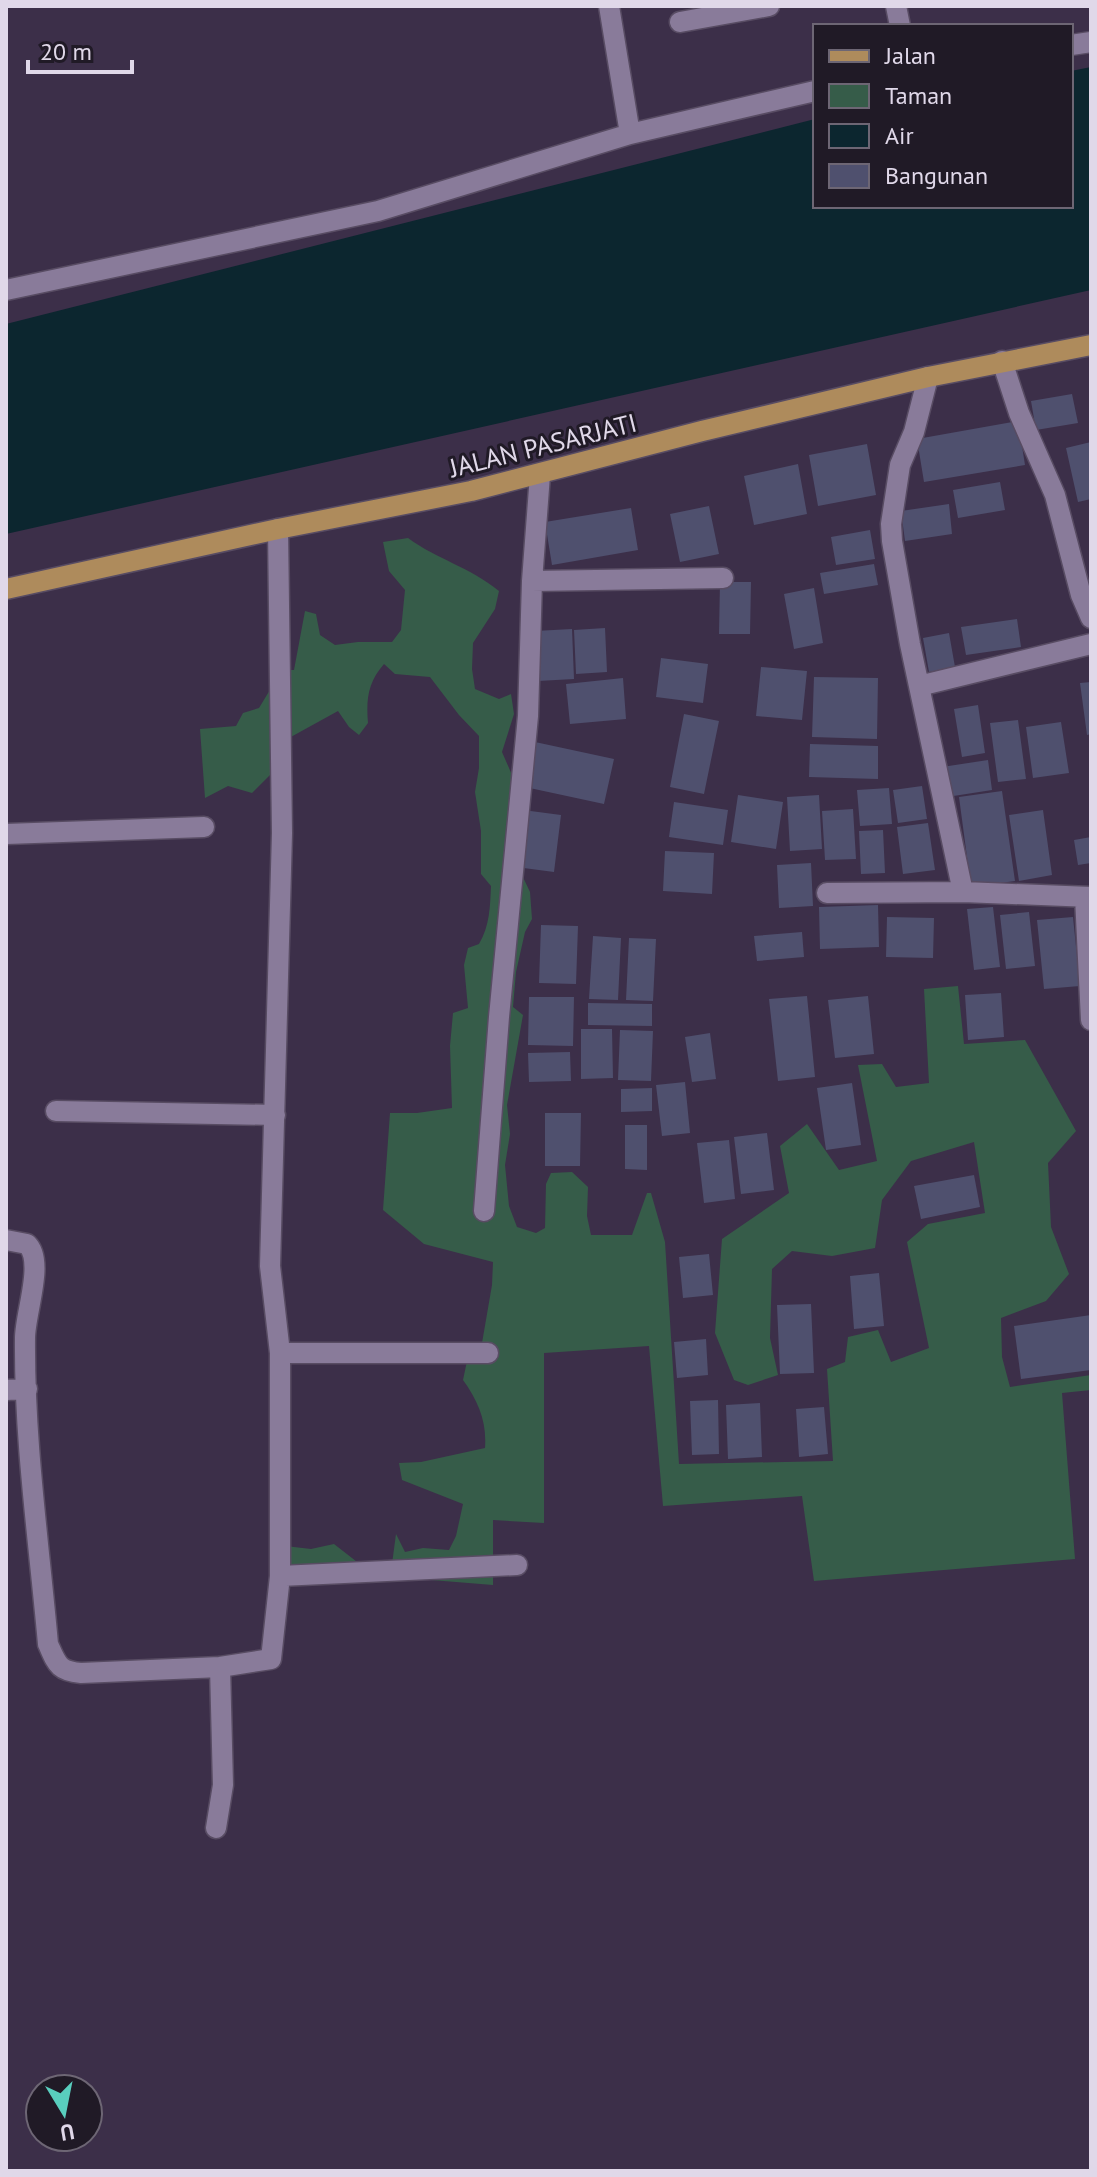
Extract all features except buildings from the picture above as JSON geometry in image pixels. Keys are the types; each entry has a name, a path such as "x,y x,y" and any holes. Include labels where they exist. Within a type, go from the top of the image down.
{"main road":[{"name":"JALAN PASARJATI","path":"6,589 278,529 471,491 928,377 1091,345"}],"street":[{"path":"609,6 630,134"},
{"path":"680,22 769,6"},
{"path":"6,290 378,211 630,134 813,91"},
{"path":"1002,361 1019,413 1055,495 1081,595 1091,618"},
{"path":"928,377 914,432 900,465 891,524 892,541 963,892"},
{"path":"484,1211 528,716 532,581 540,475"},
{"path":"6,1240 27,1244 35,1258 25,1336 27,1389 48,1644 57,1665 68,1672 81,1673 220,1667 271,1659 280,1576 280,1353 270,1266 278,884 282,833 278,529"},
{"path":"532,581 723,578"},
{"path":"919,686 1091,644"},
{"path":"6,834 204,827"},
{"path":"827,893 963,892 1088,897 1091,1020"},
{"path":"56,1111 275,1115"},
{"path":"280,1353 488,1353"},
{"path":"6,1390 27,1389"},
{"path":"280,1576 517,1565"},
{"path":"216,1828 223,1785 220,1667"}],"green space":[{"path":"408,538 499,591 495,609 473,643 472,669 475,689 499,699 511,694 514,714 502,752 516,784 522,875 530,892 532,919 525,932 516,972 513,1007 523,1015 507,1105 510,1134 505,1165 509,1206 517,1227 536,1233 545,1228 546,1184 551,1173 572,1172 588,1187 587,1216 591,1235 632,1235 647,1193 651,1193 665,1242 679,1464 833,1461 827,1369 845,1362 848,1337 878,1330 891,1362 929,1348 907,1242 928,1224 985,1213 974,1142 911,1161 882,1200 875,1248 832,1256 792,1251 772,1269 770,1338 778,1375 748,1385 734,1380 715,1333 722,1239 789,1193 780,1146 807,1124 839,1170 877,1161 858,1065 882,1064 896,1087 929,1083 924,989 958,986 964,1044 1025,1040 1076,1131 1048,1163 1051,1227 1069,1274 1046,1301 1001,1318 1002,1357 1010,1387 1091,1375 1091,1390 1062,1393 1075,1559 814,1581 802,1496 663,1506 649,1346 544,1353 544,1523 493,1520 493,1585 419,1579 277,1577 277,1545 311,1549 334,1544 361,1565 392,1564 396,1534 405,1552 423,1548 449,1550 456,1536 463,1504 402,1480 399,1463 421,1462 485,1448 485,1429 480,1412 463,1380 467,1361 482,1343 493,1262 424,1244 383,1210 390,1113 452,1108 450,1046 453,1013 468,1008 464,965 468,948 479,944 483,937 490,901 491,886 481,874 481,831 475,792 479,736 430,677 395,674 384,664 371,684 368,723 359,735 338,711 289,738 287,758 252,793 228,786 205,798 200,729 236,726 243,713 259,708 282,670 294,670 305,611 316,614 320,635 335,645 392,642 401,630 405,590 389,571 383,542"}],"water":[{"path":"1091,67 1091,290 6,534 6,324 813,120 813,208 1073,208 1073,71"}]}
